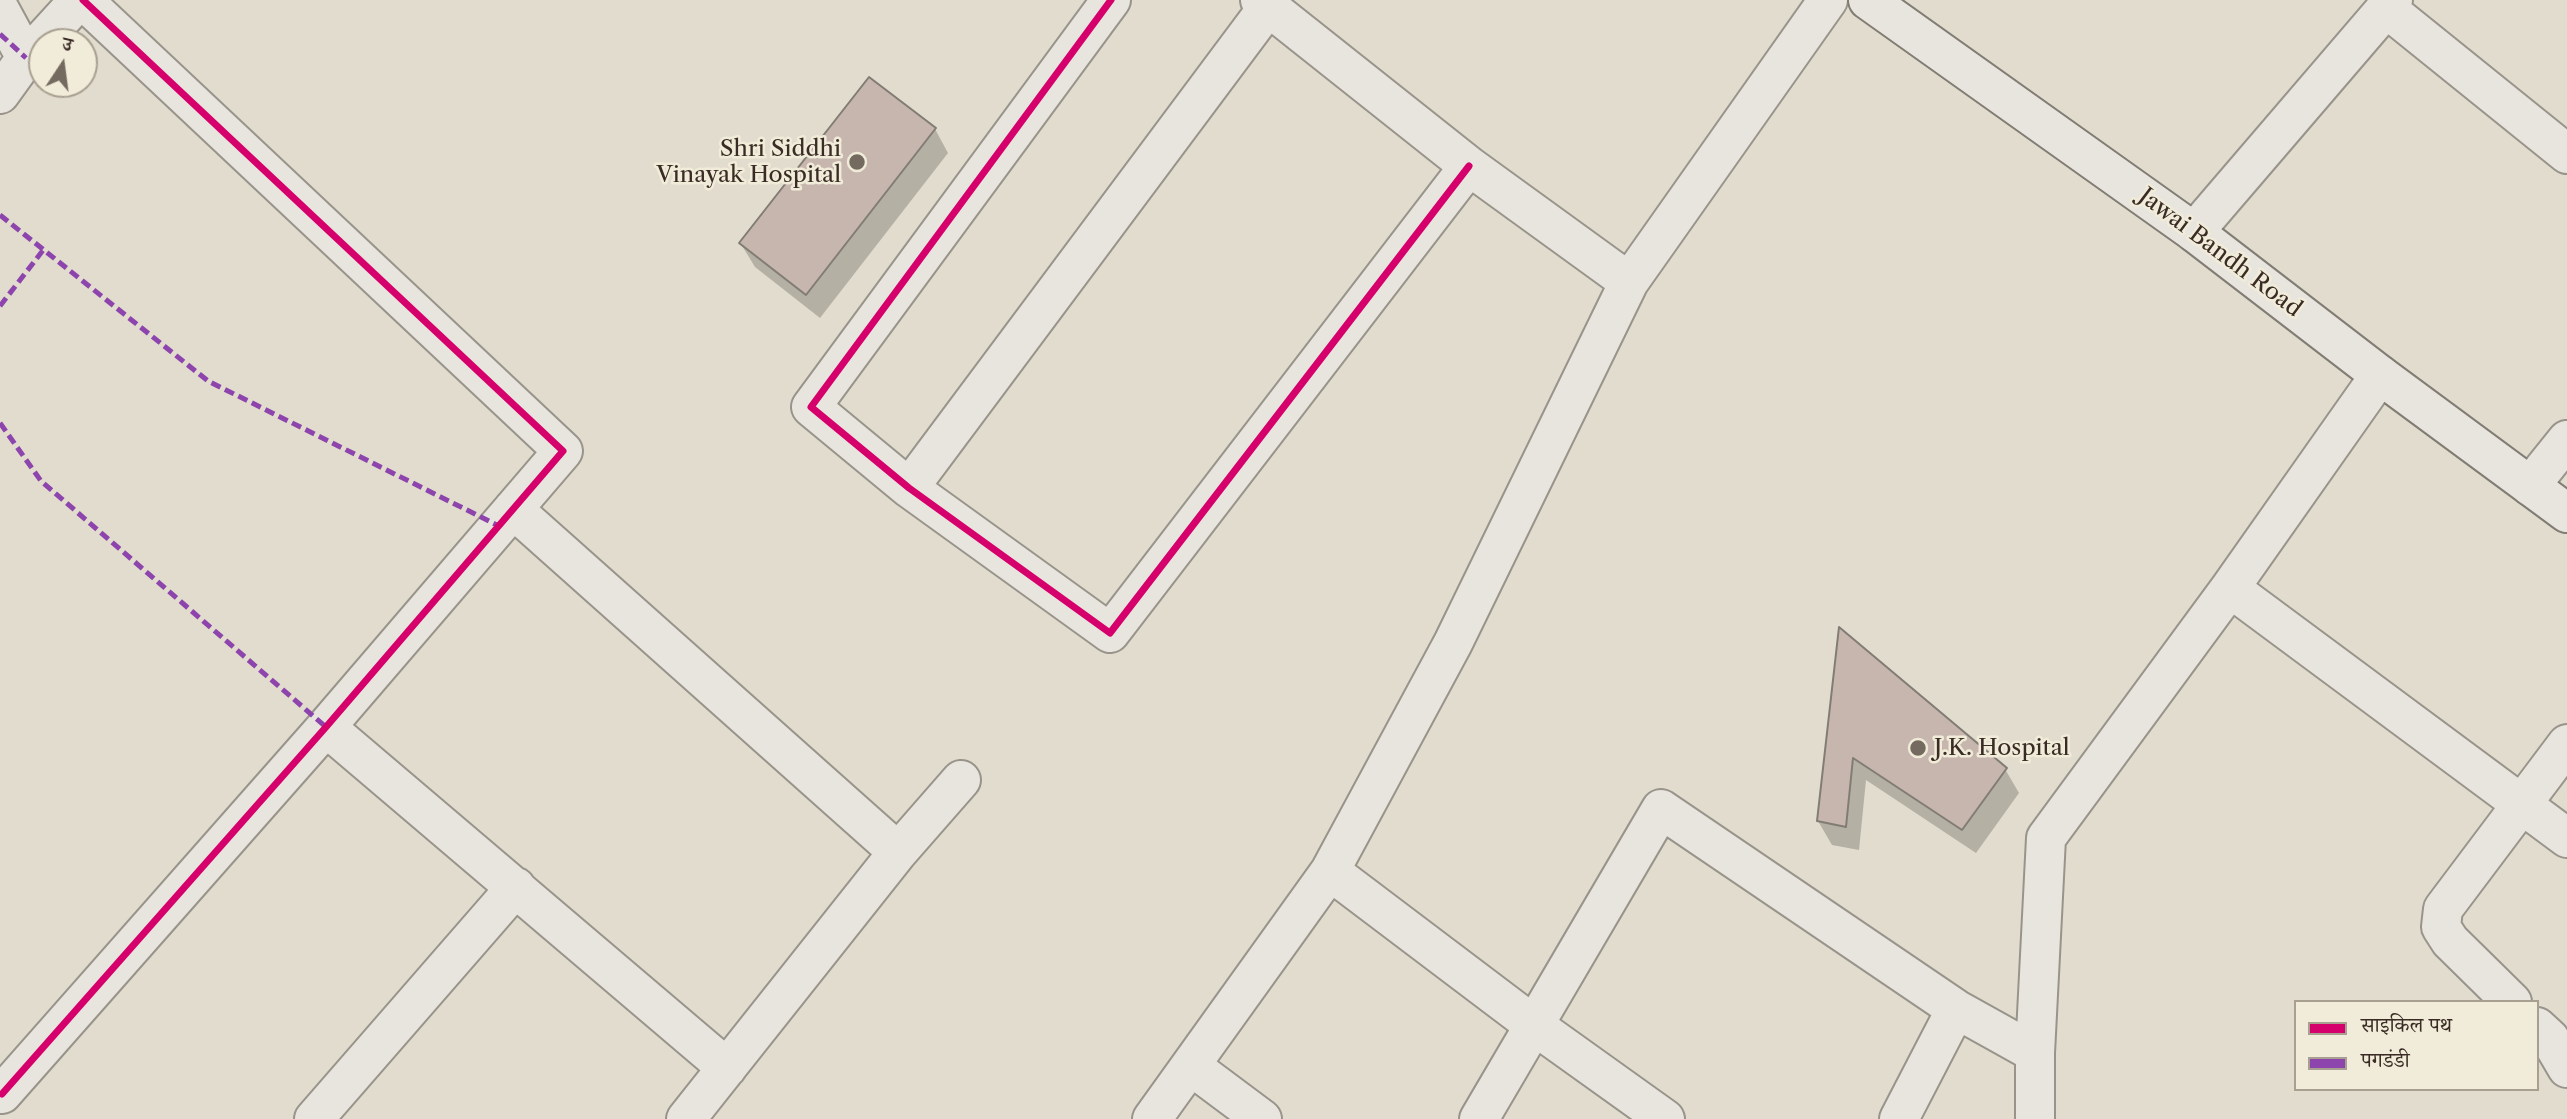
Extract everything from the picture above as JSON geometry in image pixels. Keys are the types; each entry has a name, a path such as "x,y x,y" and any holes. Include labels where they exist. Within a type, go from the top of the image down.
{"street":[{"path":"0,94 26,58 81,0 563,452 326,727 2,1094"},
{"path":"1111,0 811,407 909,488 1110,633 1469,166"},
{"path":"1152,1119 1330,871 1453,643 1629,282 1828,0"},
{"name":"Jawai Bandh Road","path":"1868,0 2194,232 2380,375 2567,513"},
{"path":"909,488 1264,3 1469,166 1629,282"},
{"path":"2194,232 2390,4 2567,154"},
{"path":"0,10 26,58"},
{"path":"2035,1119 2035,1054 2046,838 2230,588 2380,375"},
{"path":"2530,486 2567,440"},
{"path":"513,509 898,852"},
{"path":"2230,588 2567,838"},
{"path":"326,727 727,1068"},
{"path":"2510,1000 2450,942 2441,927 2444,909 2567,744"},
{"path":"686,1119 898,852 961,780"},
{"path":"1479,1119 1661,809 1956,1009 2035,1054"},
{"path":"1330,871 1535,1026 1665,1119"},
{"path":"314,1119 516,887"},
{"path":"1899,1119 1956,1009"},
{"path":"1191,1066 1262,1119"}],"building":[{"path":"869,77 936,128 806,295 739,243"},
{"path":"1839,627 2007,768 1962,830 1853,758 1846,827 1817,821"}],"marked path":[{"path":"0,34 26,58"},
{"path":"0,215 208,381 499,526"},
{"path":"0,306 44,249"},
{"path":"0,423 41,481 326,727"}],"cycle path":[{"path":"2,1094 326,727 563,451 83,0"},
{"path":"1111,0 811,407 909,488 1110,633 1469,166"}],"place":[{"name":"Shri Siddhi Vinayak Hospital","path":"857,162"},
{"name":"J.K. Hospital","path":"1918,748"}]}
